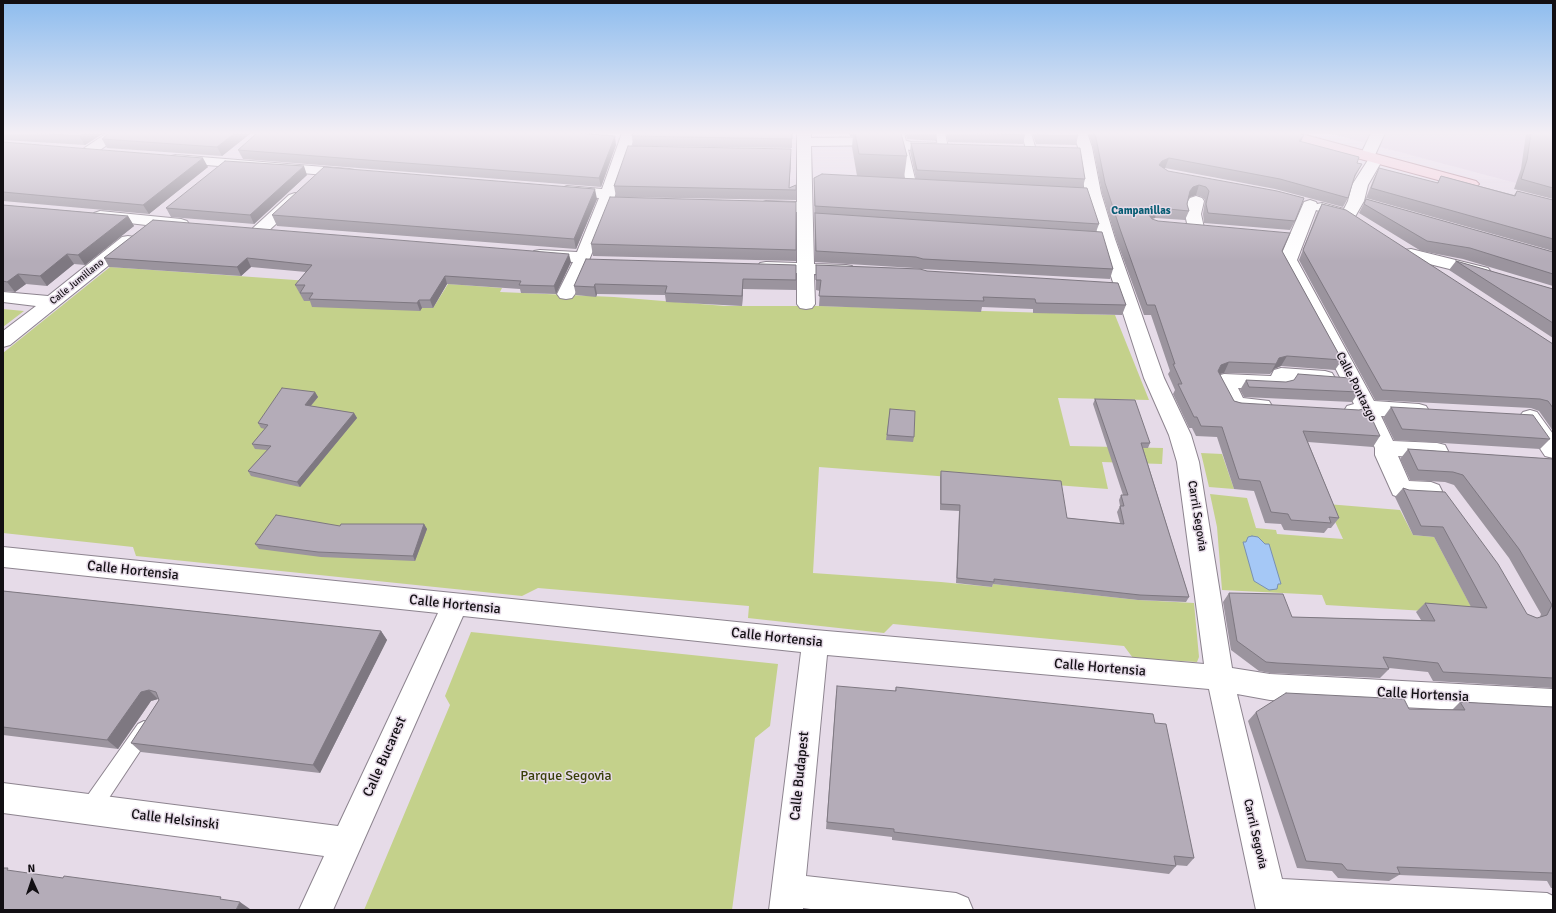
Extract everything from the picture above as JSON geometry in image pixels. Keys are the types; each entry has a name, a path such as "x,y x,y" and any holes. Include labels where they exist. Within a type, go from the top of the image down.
{"main road":[{"path":"1437,176 1483,188"}],"street":[{"path":"207,178 210,176"},
{"path":"282,233 251,230 319,176"},
{"path":"566,294 587,260 611,199 617,176"},
{"path":"806,304 807,176"},
{"name":"Carril Segovia","path":"1084,176 1103,238 1115,286 1180,435 1188,462 1220,678 1271,903"},
{"name":"Calle Pontazgo","path":"1364,176 1360,185 1359,211 1303,203 1289,237 1288,260 1367,408 1386,448 1386,455 1401,489 1445,492 1450,498"},
{"path":"554,190 611,199"},
{"path":"1196,201 1193,214 1196,228"},
{"path":"748,205 807,215"},
{"name":"Calle Jumillano","path":"3,341 171,207"},
{"path":"82,214 198,225"},
{"path":"1450,280 1405,250 1501,278"},
{"path":"528,254 587,260"},
{"path":"752,266 860,271"},
{"path":"3,297 52,302"},
{"path":"1283,408 1236,405 1224,381 1281,383 1281,375 1352,380"},
{"path":"1337,411 1352,412 1367,408 1437,412"},
{"path":"1508,416 1531,417 1548,456"},
{"path":"1386,448 1458,453"},
{"name":"Calle Hortensia","path":"3,557 815,642 1220,678 1270,687 1553,702"},
{"name":"Calle Bucarest","path":"316,910 455,605"},
{"name":"Calle Budapest","path":"787,900 815,642"},
{"name":"Calle Helsinski","path":"3,798 346,843"},
{"path":"787,900 956,910"},
{"path":"1271,903 1547,910"}],"lane":[{"path":"909,176 911,184"},
{"path":"90,809 154,714"}],"shaded area":[{"path":"1488,176 1553,176 1553,193"}],"green space":[{"path":"110,267 309,281 299,293 309,293 317,301 422,308 433,308 448,284 502,288 500,292 614,297 725,306 819,306 1115,315 1149,400 1058,398 1070,446 1163,448 1162,464 1102,462 1108,489 819,467 813,573 992,587 993,584 1138,600 1194,603 1199,657 1197,662 1133,658 1124,646 893,624 884,633 748,618 749,606 538,588 522,596 136,556 133,547 3,533 3,353"},
{"path":"3,309 24,311 3,327"},
{"path":"1201,453 1222,454 1234,489 1209,487"},
{"path":"1210,494 1247,498 1256,528 1276,530 1277,534 1343,539 1327,504 1400,510 1413,535 1434,537 1475,614 1326,605 1322,595 1222,590 1217,527"},
{"name":"Parque Segovia","path":"471,632 778,664 770,726 755,738 732,910 364,910 450,705 445,696"}],"water":[{"path":"1248,537 1258,537 1265,544 1269,544 1281,584 1278,584 1277,589 1269,590 1254,581 1243,542 1246,542"}],"building":[{"path":"3,176 181,176 143,205 3,192"},
{"path":"207,176 293,176 250,215 166,208"},
{"path":"315,176 430,176 595,189 574,239 272,215"},
{"path":"568,176 600,176 599,178"},
{"path":"618,176 790,176 789,188 796,185 796,190 614,186"},
{"path":"819,176 852,176 1087,188 1099,224 815,206 814,178"},
{"path":"1022,176 1084,176 1085,179"},
{"path":"1104,176 1193,176 1277,191 1304,198 1295,221 1208,213 1206,204 1209,191 1206,187 1199,185 1193,187 1190,191 1187,204 1189,211 1158,208 1151,210 1149,215 1152,219 1158,221 1290,233 1282,251 1342,360 1287,356 1279,358 1276,364 1229,362 1221,365 1218,371 1234,401 1241,403 1359,410 1367,408 1380,436 1303,431 1339,518 1329,517 1331,523 1291,520 1288,514 1271,512 1260,481 1239,479 1222,427 1201,426 1197,417 1194,417 1178,384 1182,384 1173,364 1175,364 1155,305 1147,305"},
{"path":"1262,176 1355,176 1348,198 1280,179"},
{"path":"1376,176 1409,176 1438,183 1441,176 1515,196 1517,191 1553,200 1553,239 1371,188"},
{"path":"1522,176 1553,176 1553,188 1521,179"},
{"path":"610,197 796,202 796,250 591,244"},
{"path":"1366,199 1553,252 1553,274 1470,248 1427,241 1364,204"},
{"path":"1322,204 1346,210 1553,344 1553,408 1548,401 1540,399 1382,390 1303,250"},
{"path":"3,205 128,216 78,255 67,254 40,276 18,274 7,282 3,281"},
{"path":"815,213 1102,232 1113,269 923,259 916,257 816,251"},
{"path":"153,220 569,254 554,286 519,285 521,281 445,276 430,300 419,300 417,303 309,299 313,293 300,293 305,285 295,285 312,265 247,258 237,267 104,258"},
{"path":"586,259 796,265 796,280 743,279 742,296 665,293 667,286 595,284 594,287 574,286"},
{"path":"1456,261 1553,289 1553,323"},
{"path":"816,265 920,269 927,271 1118,283 1126,305 1036,303 1035,299 983,297 984,301 819,296 821,280 816,280"},
{"path":"1298,374 1350,378 1359,392 1249,387 1246,380 1286,382 1294,380"},
{"path":"282,388 315,392 305,405 354,413 297,482 248,471 271,446 252,444 268,425 258,423"},
{"path":"1095,399 1135,400 1150,443 1141,443 1189,597 1140,595 994,579 994,582 957,578 960,505 941,504 941,471 1061,481 1067,518 1124,524 1120,506 1124,506 1121,495 1128,495"},
{"path":"1391,407 1533,415 1550,439 1402,429"},
{"path":"890,409 915,411 914,437 887,435"},
{"path":"1408,449 1553,459 1553,678 1443,672 1438,663 1383,657 1389,669 1266,662 1237,641 1229,593 1283,594 1292,617 1435,621 1425,603 1487,608 1443,527 1421,526 1403,488 1409,490 1445,492 1498,564 1527,614 1537,618 1547,615 1552,605 1519,549 1463,475 1453,472 1418,470"},
{"path":"276,515 340,526 341,524 424,524 413,556 318,552 255,544"},
{"path":"3,591 381,631 313,765 131,743 159,700 156,692 149,690 141,692 107,740 3,727"},
{"path":"837,686 896,691 896,687 1153,714 1155,723 1166,724 1194,858 1174,856 1176,866 894,832 894,829 827,822"},
{"path":"1286,693 1404,699 1409,709 1465,710 1460,702 1553,707 1553,873 1397,867 1400,874 1347,870 1342,864 1306,861 1256,712"},
{"path":"3,868 8,868 7,870 63,878 64,876 221,897 220,899 240,902 236,910 3,910"}],"district":[{"name":"Campanillas","path":"1141,211"}]}
